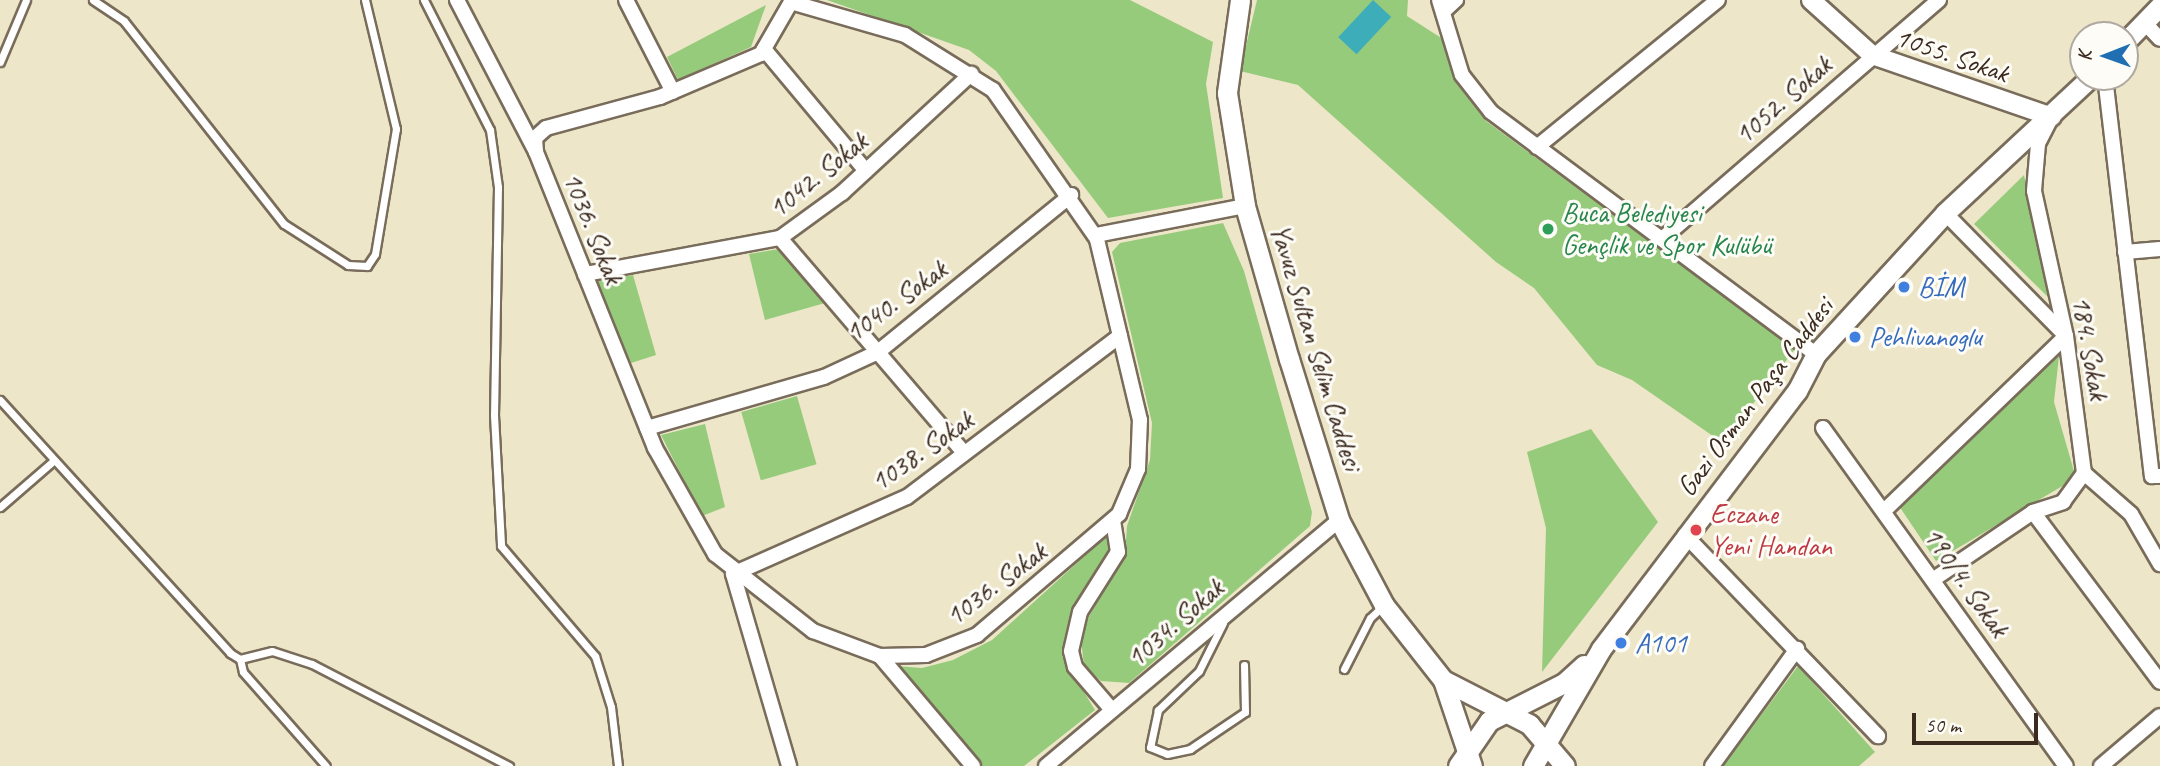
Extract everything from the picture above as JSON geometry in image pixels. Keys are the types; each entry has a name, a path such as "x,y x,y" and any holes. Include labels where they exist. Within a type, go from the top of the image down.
{"main road":[{"name":"Yavuz Sultan Selim Caddesi","path":"1240,0 1227,93 1245,206 1339,520 1384,604 1443,680"},
{"path":"2139,27 2160,6"},
{"name":"Gazi Osman Paşa Caddesi","path":"1601,649 1685,534 1797,391 1816,354 1945,213 2077,91"},
{"path":"1458,766 1469,746 1489,721 1507,716 1564,683 1601,649"},
{"path":"1533,766 1543,744 1601,649"},
{"path":"1443,680 1507,716 1529,724 1543,744 1565,766"},
{"path":"1443,680 1469,746 1472,766"}],"street":[{"name":"1036. Sokak","path":"457,0 536,152 647,428 696,525 733,574 813,631 880,656 926,655 976,635 1113,520 1132,490 1141,447 1120,336 1096,236 1071,195 993,90 905,35 791,1"},
{"path":"626,0 673,92"},
{"path":"1457,0 1441,6 1462,75 1491,112 1816,354"},
{"path":"1537,147 1718,0"},
{"name":"1055. Sokak","path":"1811,0 1872,55 2052,117"},
{"name":"1052. Sokak","path":"1662,239 1872,55 1939,0"},
{"path":"536,152 535,138 546,128 673,92 739,66 764,49 791,1"},
{"path":"2144,22 2160,39"},
{"path":"764,49 866,171"},
{"name":"1042. Sokak","path":"585,274 780,238 866,171 971,74"},
{"path":"2107,91 2152,476 2160,476"},
{"name":"184. Sokak","path":"2052,117 2038,144 2034,191 2066,336 2084,473"},
{"name":"1040. Sokak","path":"647,428 824,377 878,352 1071,195"},
{"path":"1096,236 1245,206"},
{"path":"1885,510 2066,336 1945,213"},
{"path":"780,238 964,453"},
{"path":"2124,252 2160,249"},
{"name":"1038. Sokak","path":"733,574 907,497 1120,336"},
{"name":"190/4. Sokak","path":"1823,428 1885,510 2066,766"},
{"path":"1934,579 2033,512 2063,502 2084,473 2131,514 2160,564"},
{"path":"2033,512 2160,682"},
{"path":"1112,710 1076,667 1071,651 1080,612 1118,552 1113,520"},
{"name":"1034. Sokak","path":"1046,766 1339,520"},
{"path":"1685,534 1878,736"},
{"path":"733,574 789,766"},
{"path":"1712,766 1797,649"},
{"path":"880,656 973,766"},
{"path":"2101,766 2160,716"}],"lane":[{"path":"0,62 26,0"},
{"path":"93,0 124,21 284,224 348,265 367,266 375,254 396,129 365,0"},
{"path":"424,0 490,130 498,187 494,415 501,546 595,656 611,707 618,766"},
{"path":"0,400 52,462 240,659 243,672 326,766"},
{"path":"0,507 52,462"},
{"path":"1344,670 1370,618 1384,604"},
{"path":"1230,609 1199,671 1158,710 1150,747 1167,754 1190,749 1245,712 1244,665"},
{"path":"240,659 272,651 312,664 509,766"}],"green space":[{"path":"827,0 1130,0 1213,42 1206,84 1223,198 1108,218 996,71 969,50"},
{"name":"Buca Belediyesi Gençlik ve Spor Kulübü","path":"1257,0 1408,0 1407,16 1446,41 1457,84 1486,121 1795,349 1723,443 1632,380 1597,365 1534,288 1496,262 1298,85 1240,71"},
{"path":"766,5 751,47 678,80 667,57"},
{"path":"2024,175 2051,300 1974,224"},
{"path":"1223,223 1244,271 1312,512 1310,526 1129,683 1101,681 1084,666 1080,632 1125,555 1127,526 1150,460 1152,423 1112,252 1120,243"},
{"path":"779,249 825,303 765,320 749,254"},
{"path":"633,275 656,355 631,363 597,281"},
{"path":"2059,356 2054,402 2076,478 1936,561 1899,506"},
{"path":"797,396 817,464 761,480 741,412"},
{"path":"705,424 725,507 702,516 661,435"},
{"path":"1591,429 1658,522 1542,672 1546,528 1527,452"},
{"path":"1110,533 1114,548 1079,603 1062,656 1095,710 1024,766 974,766 896,666 922,668 953,660 992,640"},
{"path":"1798,666 1875,752 1859,766 1723,766"}],"water":[{"path":"1373,0 1391,17 1357,54 1338,37"}],"place":[{"name":"Buca Belediyesi Gençlik ve Spor Kulübü","path":"1548,229"},
{"name":"BİM","path":"1904,287"},
{"name":"Pehlivanoglu","path":"1855,337"},
{"name":"Eczane Yeni Handan","path":"1696,530"},
{"name":"A101","path":"1621,643"}]}
